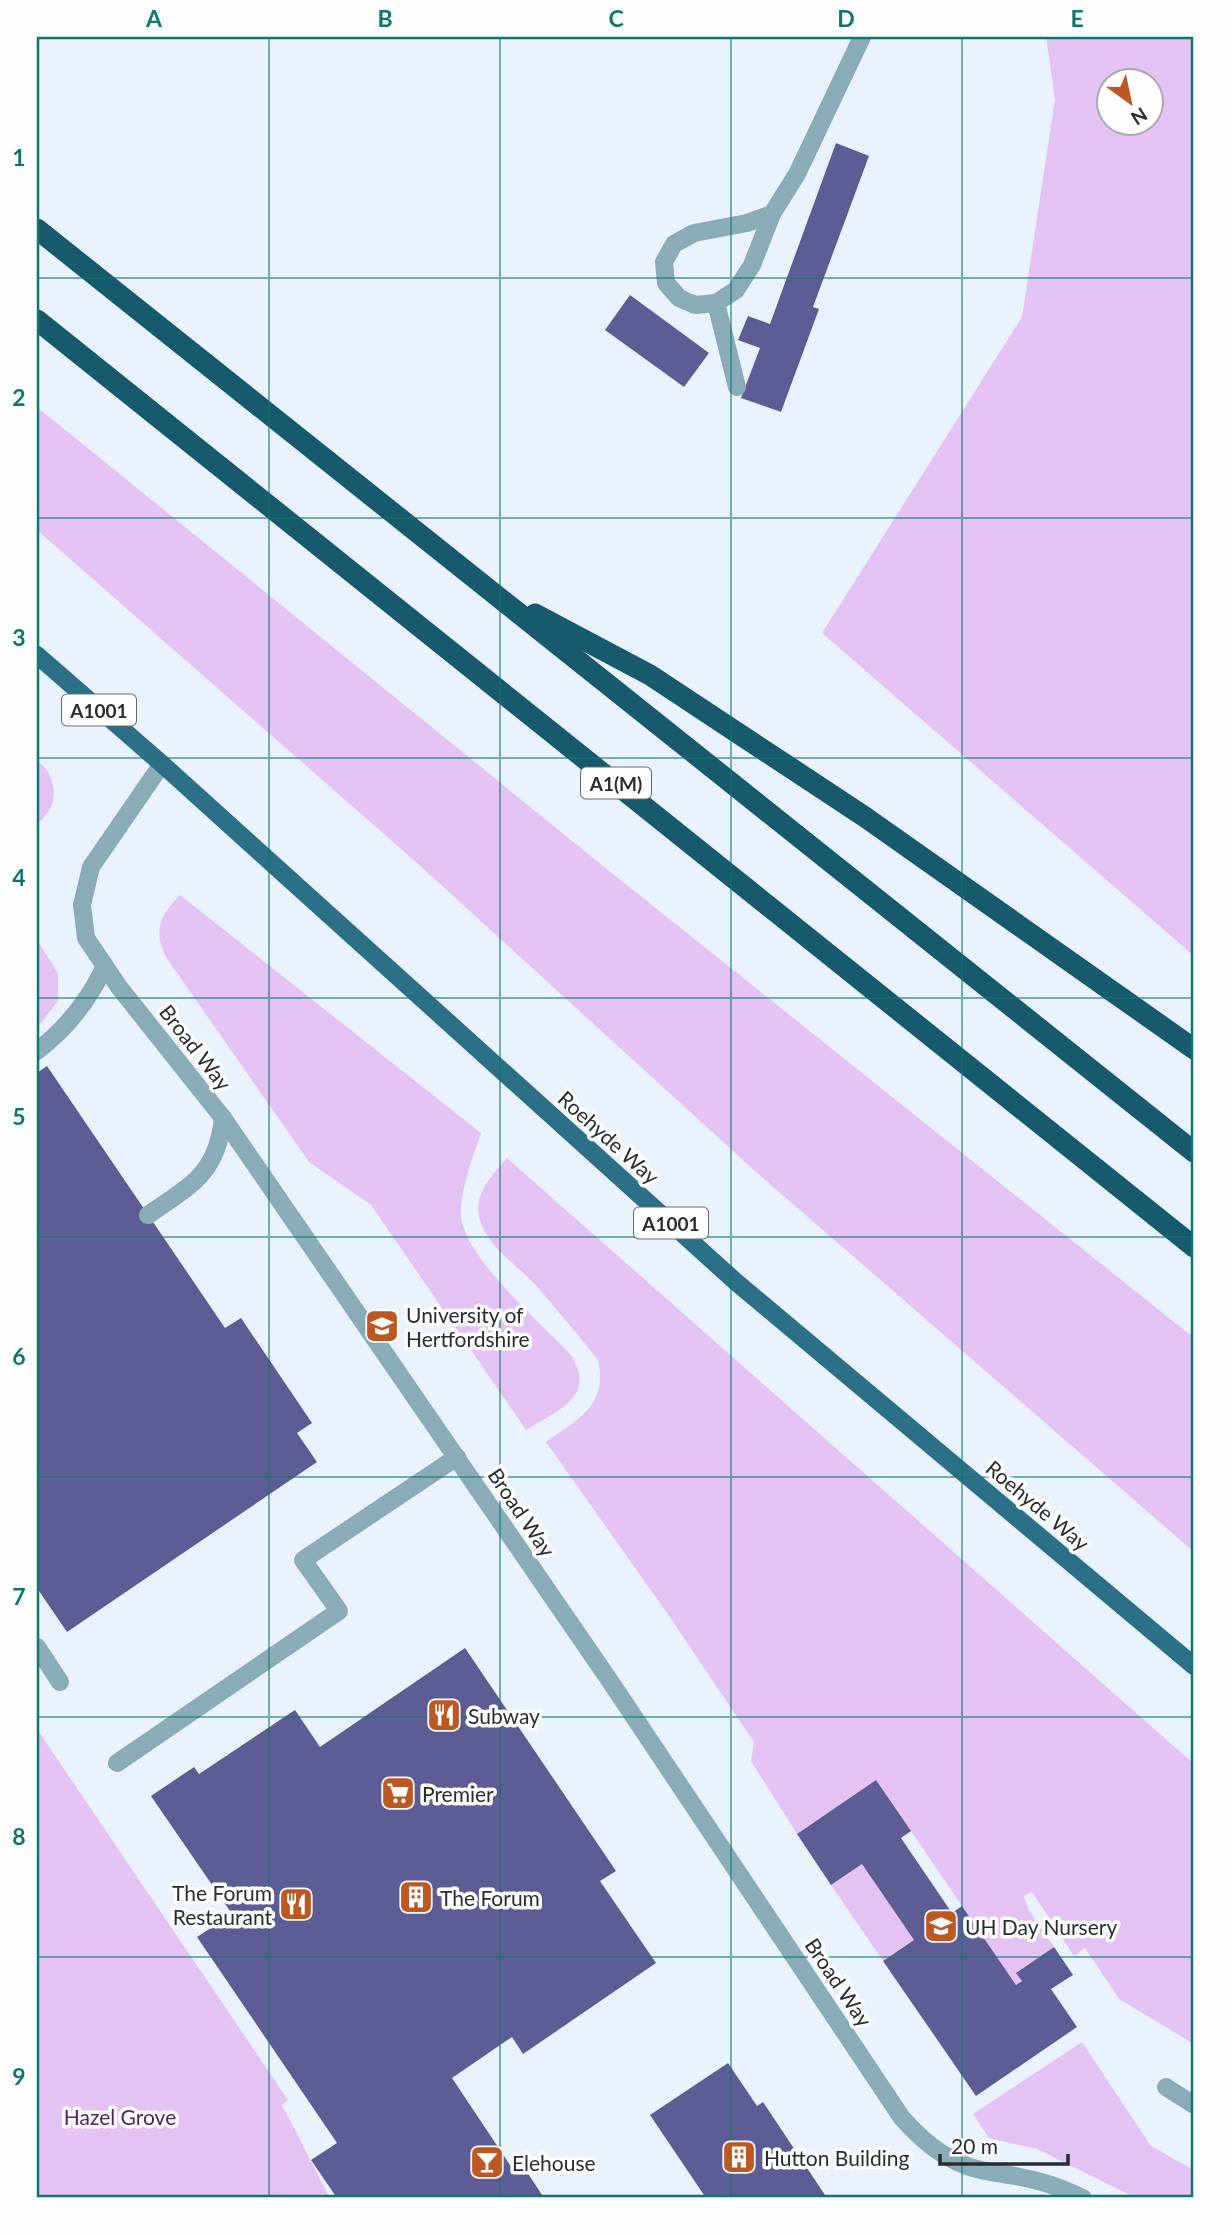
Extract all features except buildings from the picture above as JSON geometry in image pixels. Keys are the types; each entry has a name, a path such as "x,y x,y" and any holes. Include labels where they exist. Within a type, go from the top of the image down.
{"highway":[{"path":"37,229 1194,1152"},
{"name":"A1(M)","path":"37,320 1194,1247"},
{"path":"490,590 650,675 865,817 1194,1049"}],"main road":[{"name":"Roehyde Way","path":"37,655 162,764 736,1282 1194,1666"}],"lane":[{"path":"772,214 747,223 694,233 674,244 664,262 667,283 679,298 695,305 716,303 736,290 752,265 772,214 797,174 863,37"},
{"path":"716,303 737,387"},
{"name":"Broad Way","path":"162,764 91,867 82,905 86,938 223,1118 457,1457 909,2125 921,2140 942,2155 968,2167 1039,2181 1083,2198"},
{"path":"37,1051 71,1020 92,992 105,966"},
{"path":"148,1215 188,1187 204,1172 214,1158 220,1141 223,1118"},
{"path":"117,1763 339,1611 303,1560 457,1457"},
{"path":"37,1647 60,1682"},
{"path":"1166,2087 1194,2105"}],"green space":[{"path":"1046,37 1194,37 1194,956 822,633 1022,317 1055,99"},
{"path":"37,407 603,866 1194,1338 1194,1552 756,1172 417,863 37,530"},
{"path":"37,761 46,769 54,794 51,807 37,826"},
{"path":"180,895 481,1133 464,1189 462,1222 468,1238 493,1274 571,1355 578,1369 579,1382 577,1392 561,1409 526,1430 371,1205 309,1162 166,957 159,931 163,917"},
{"path":"37,940 58,973 58,1001 37,1028"},
{"path":"507,1158 1194,1764 1194,2044 1119,1999 1085,1948 1074,1956 1032,1892 1024,1896 1028,1909 1054,1947 1017,1972 1022,1981 1016,1985 876,1780 797,1834 751,1761 754,1742 546,1442 588,1410 599,1389 598,1360 531,1280 493,1243 480,1222 478,1209 481,1195 488,1181"},
{"name":"Hazel Grove","path":"37,1729 288,2100 282,2105 330,2198 37,2198"},
{"path":"862,1864 914,1940 883,1961 831,1885"},
{"path":"1082,2042 1151,2146 1194,2170 1194,2198 1136,2198 1037,2149 989,2138 973,2114"}],"place":[{"name":"University of Hertfordshire","path":"382,1326"},
{"name":"Subway","path":"444,1715"},
{"name":"Premier","path":"398,1793"},
{"name":"The Forum","path":"416,1897"},
{"name":"The Forum Restaurant","path":"296,1904"},
{"name":"UH Day Nursery","path":"941,1926"},
{"name":"Hutton Building","path":"739,2157"},
{"name":"Elehouse","path":"487,2162"}]}
